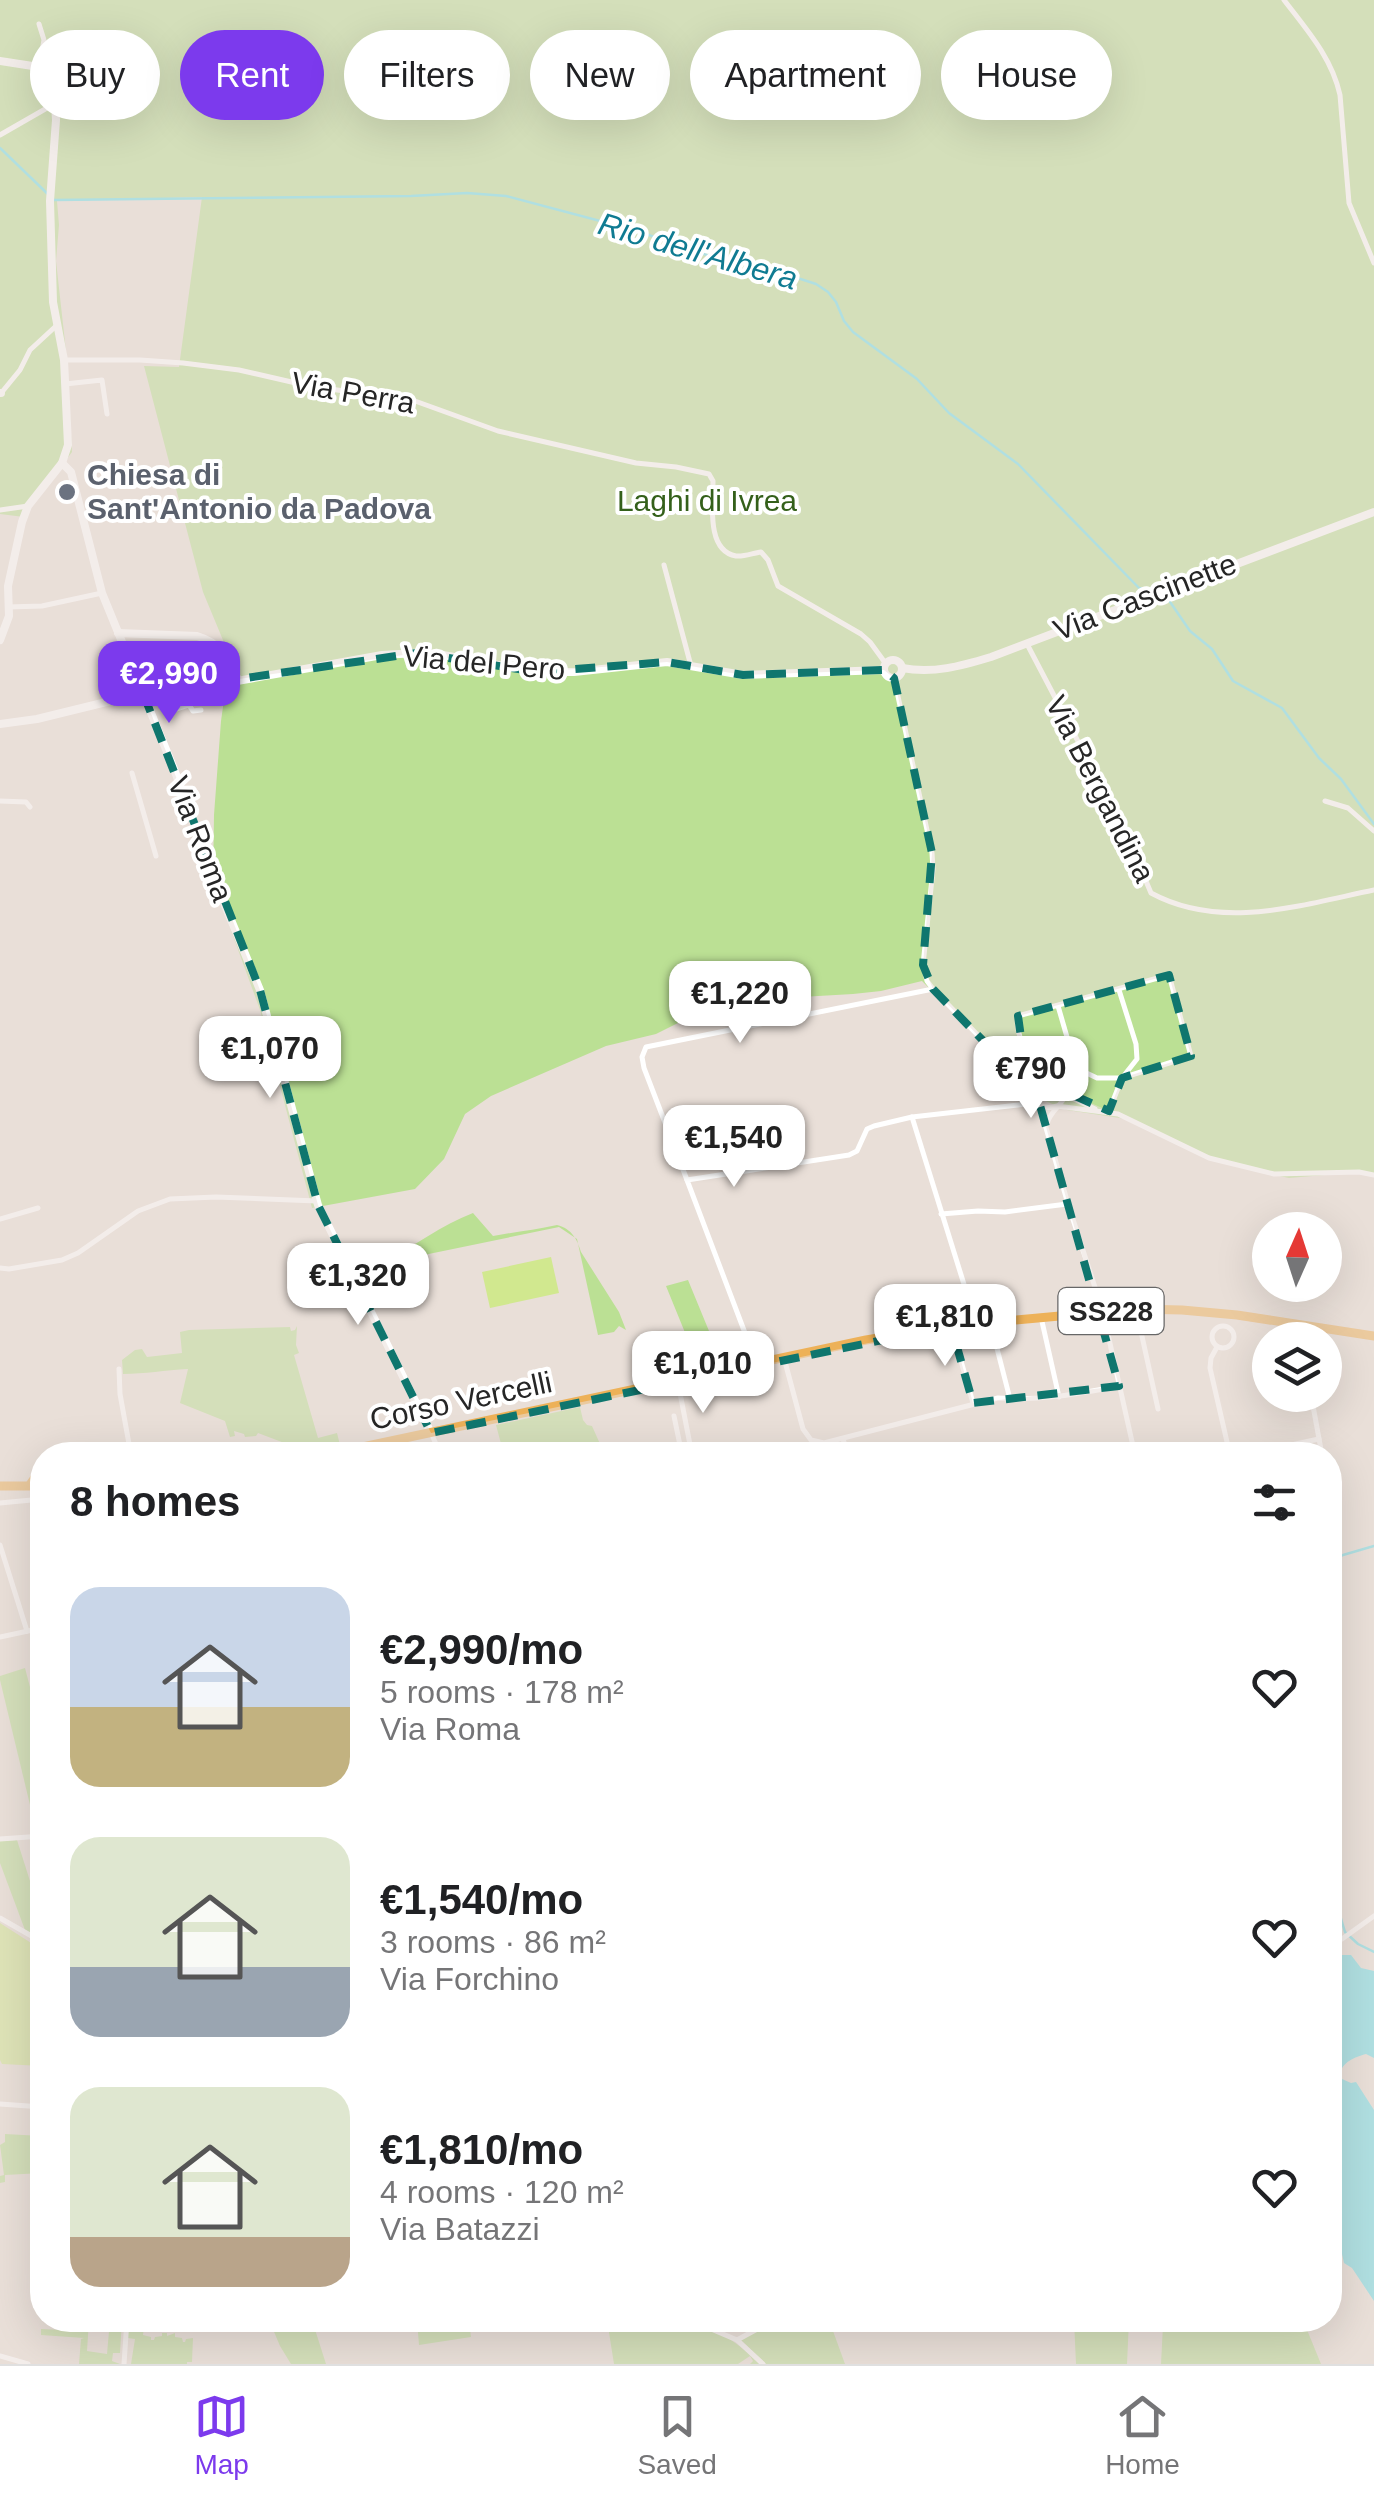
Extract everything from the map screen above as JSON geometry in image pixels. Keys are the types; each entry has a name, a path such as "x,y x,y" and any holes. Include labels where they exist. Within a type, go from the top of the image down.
{"main road":[{"name":"SS228","path":"757,1364 951,1326 1136,1309 1198,1311 1274,1322"},
{"name":"SS228","path":"1342,1332 1374,1336"},
{"name":"Corso Vercelli","path":"391,1442 757,1364"},
{"path":"0,1486 30,1485"}],"street":[{"path":"1284,0 1327,58 1336,78 1349,203 1374,263"},
{"path":"39,24 42,30"},
{"path":"0,61 30,67"},
{"path":"0,135 30,118"},
{"path":"0,640 6,628 11,570 28,506 62,464 68,445 64,360 53,302 50,198 55,120"},
{"path":"0,394 20,370 30,350 56,326"},
{"name":"Via Perra","path":"64,360 184,363 415,401 498,431 636,463 709,474 713,481 715,534 723,550 737,556 761,552 778,586 861,634 885,667"},
{"path":"66,384 102,380 107,414"},
{"name":"Via Roma","path":"62,464 72,472 102,593 260,990 317,1202 431,1434"},
{"path":"0,510 28,506"},
{"name":"Via Cascinette","path":"899,673 964,666 1374,512"},
{"path":"664,566 691,666"},
{"path":"8,607 42,606 102,593"},
{"path":"118,633 197,636 208,640 229,657 238,680"},
{"name":"Via Bergandina","path":"1026,642 1125,831 1151,893 1181,905 1246,913 1270,912 1374,890"},
{"name":"Via del Pero","path":"0,724 144,693 200,688 382,654 474,659 538,672 574,672 650,662 731,675 885,667"},
{"path":"899,673 887,676 885,667 895,661 899,673 932,853 922,966 933,990 1022,1076 1046,1127 1102,1312 1132,1442"},
{"path":"166,690 174,710 189,705 193,711 201,710"},
{"path":"132,773 156,856"},
{"path":"0,800 26,802 30,807"},
{"path":"1325,801 1348,808 1374,831"},
{"path":"1058,1006 1076,1068 1097,1078 1122,1078 1191,1056 1169,975 1119,990 1058,1006 1017,1018 1028,1057 1034,1060 1072,1055"},
{"path":"757,1364 644,1068 642,1057 646,1047 933,990"},
{"path":"1108,1111 1137,1053 1119,990"},
{"path":"999,1057 1025,1049"},
{"path":"1022,1076 1034,1077 1045,1071 1057,1073 1065,1082 1066,1095 1048,1116 1046,1127"},
{"path":"1034,1077 1034,1100"},
{"path":"1066,1095 1100,1110"},
{"path":"687,1180 848,1155 857,1151 868,1129 912,1117 1022,1106 1034,1100 1108,1111 1229,1164 1281,1175 1374,1175"},
{"path":"912,1117 976,1323"},
{"path":"0,1268 62,1260 138,1211 170,1198 317,1202"},
{"path":"941,1214 1005,1212 1068,1204"},
{"path":"0,1219 38,1208"},
{"path":"1136,1309 1158,1409"},
{"path":"1041,1317 1059,1397"},
{"path":"990,1322 1010,1399"},
{"path":"951,1326 973,1403"},
{"path":"1220,1326 1230,1328 1233,1342 1224,1348 1217,1347 1212,1341 1214,1330 1220,1326"},
{"path":"1217,1347 1210,1362 1227,1442"},
{"path":"784,1358 803,1429 810,1440 819,1442"},
{"path":"119,1369 129,1442"},
{"path":"680,1380 689,1442"},
{"path":"829,1442 998,1398 1059,1397 1119,1386"},
{"path":"1314,1412 1320,1442"},
{"path":"674,1416 679,1442"},
{"path":"431,1434 435,1442"},
{"path":"1301,1442 1319,1438"},
{"path":"0,1503 30,1501"},
{"path":"0,1544 27,1632"},
{"path":"0,1637 30,1631"},
{"path":"0,1839 30,1837"},
{"path":"1342,1939 1374,1916"},
{"path":"0,1918 30,1935"},
{"path":"0,2104 30,2107"},
{"path":"124,2364 126,2332"},
{"path":"718,2332 737,2340 762,2364"},
{"path":"737,2340 752,2332"},
{"path":"0,2356 28,2364"}],"highlighted area":[{"path":"417,653 537,672 667,662 743,675 884,670 894,678 932,853 923,965 933,989 1028,1087 1018,1016 1169,975 1191,1056 1122,1078 1109,1111 1032,1077 1119,1386 973,1403 951,1326 431,1433 318,1205 260,990 143,693"}],"green space":[{"name":"Laghi di Ivrea","path":"0,0 1374,0 1374,1175 1289,1178 1237,1167 1210,1159 1126,1119 1067,1110 1033,1096 922,981 853,994 733,1001 656,1034 606,1046 491,1096 465,1114 444,1159 415,1189 312,1208 260,1010 213,881 221,721 230,657 203,592 144,366 179,367 202,197 57,201 56,261 72,452 24,517 0,514"},
{"path":"473,1213 493,1236 557,1225 575,1237 559,1227 385,1263"},
{"path":"578,1244 626,1330 619,1326 614,1332 598,1335"},
{"path":"551,1257 559,1293 490,1308 482,1272"},
{"path":"688,1280 723,1365 695,1371 691,1364 697,1362 666,1286"},
{"path":"297,1326 299,1353 294,1355 318,1438 337,1433 339,1442 282,1442 258,1433 245,1437 234,1431 235,1436 230,1437 225,1421 180,1403 188,1369 123,1374 122,1360 135,1350 142,1349 147,1357 182,1353 180,1332 290,1327 295,1330"},
{"path":"580,1407 583,1420 592,1426 599,1442 501,1442 496,1425"},
{"path":"25,1668 30,1687 30,1805 0,1680 0,1676"},
{"path":"17,1840 30,1881 30,1933 25,1930 0,1863 0,1841"},
{"path":"0,1923 30,1942 30,2065 2,2064"},
{"path":"5,2134 30,2135 30,2174 5,2175 5,2182 0,2183 0,2176 4,2175 0,2145 5,2142"},
{"path":"88,2332 87,2351 107,2354 109,2332 121,2332 120,2353 113,2353 112,2361 120,2364 79,2364 84,2338 41,2335"},
{"path":"128,2332 143,2332 151,2340 162,2333 175,2333 183,2342 193,2338 192,2362 131,2364 135,2339 128,2338"},
{"path":"274,2332 316,2332 326,2364 291,2364"},
{"path":"418,2332 470,2332 471,2337 419,2345"},
{"path":"609,2332 716,2332 741,2347 759,2364 750,2364 750,2356 738,2364 614,2364"},
{"path":"756,2332 833,2332 845,2364 766,2364 741,2340"},
{"path":"1075,2332 1128,2332 1127,2364 1076,2364"},
{"path":"1163,2332 1308,2332 1321,2364 1161,2364"}],"water":[{"path":"1342,1955 1351,1955 1361,1968 1374,1971 1374,2058 1366,2054 1343,2066"},
{"path":"1342,2079 1356,2082 1374,2110 1374,2301 1352,2268 1344,2263"}],"waterway":[{"name":"Rio dell'Albera","path":"0,148 54,200 467,193 506,196 816,284 836,302 853,332 917,379 949,413 1018,464 1139,588 1159,591"},
{"name":"Rio dell'Albera","path":"1166,596 1190,631 1212,649 1233,681 1282,708 1374,824"},
{"name":"Rio dell'Albera","path":"1342,1556 1374,1546"},
{"name":"Rio dell'Albera","path":"1342,1922 1345,1932 1374,1952"}],"place":[{"name":"Chiesa di Sant'Antonio da Padova","path":"67,492"}]}
